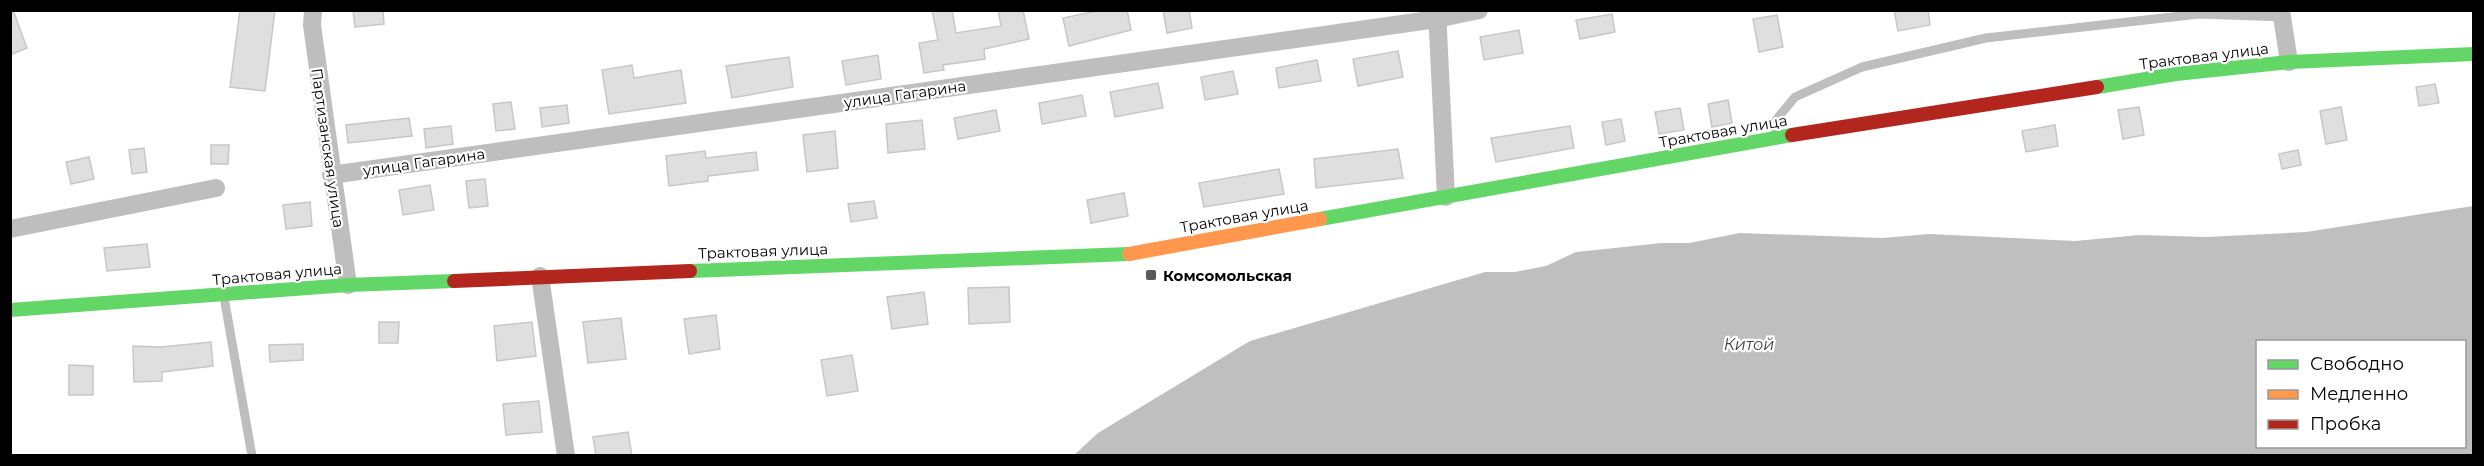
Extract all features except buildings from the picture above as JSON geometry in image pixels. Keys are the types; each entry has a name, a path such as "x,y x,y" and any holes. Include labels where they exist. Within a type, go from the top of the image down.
{"street":[{"name":"Партизанская улица","path":"313,10 312,25 331,175 348,285"},
{"name":"улица Гагарина","path":"331,175 1479,10"},
{"path":"2284,13 2289,62"},
{"path":"1437,15 1446,197"},
{"name":"Трактовая улица","path":"10,310 348,285 1126,254 1775,138 2176,74 2289,62 2474,54"},
{"path":"10,229 216,188"},
{"path":"540,276 566,456"}],"lane":[{"path":"1775,138 1776,120 1795,98 1862,67 1986,38 2199,14 2284,13"},
{"path":"224,295 252,456"}],"water":[{"name":"Китой","path":"2473,206 2473,455 1074,455 1098,433 1250,341 1485,272 1515,272 1546,266 1576,252 1662,243 1689,243 1740,233 1882,238 1929,234 2075,241 2140,235 2206,237 2306,232"}],"traffic: fast":[{"path":"2097,87 2176,74 2289,62 2474,54"},
{"path":"1320,219 1792,135"},
{"path":"690,271 1129,254"},
{"path":"10,310 348,285 454,281"}],"traffic: slow":[{"path":"1129,254 1320,219"}],"traffic: jam":[{"path":"1792,135 2097,87"},
{"path":"454,281 690,271"}],"place":[{"name":"Комсомольская","path":"1151,275"}]}
